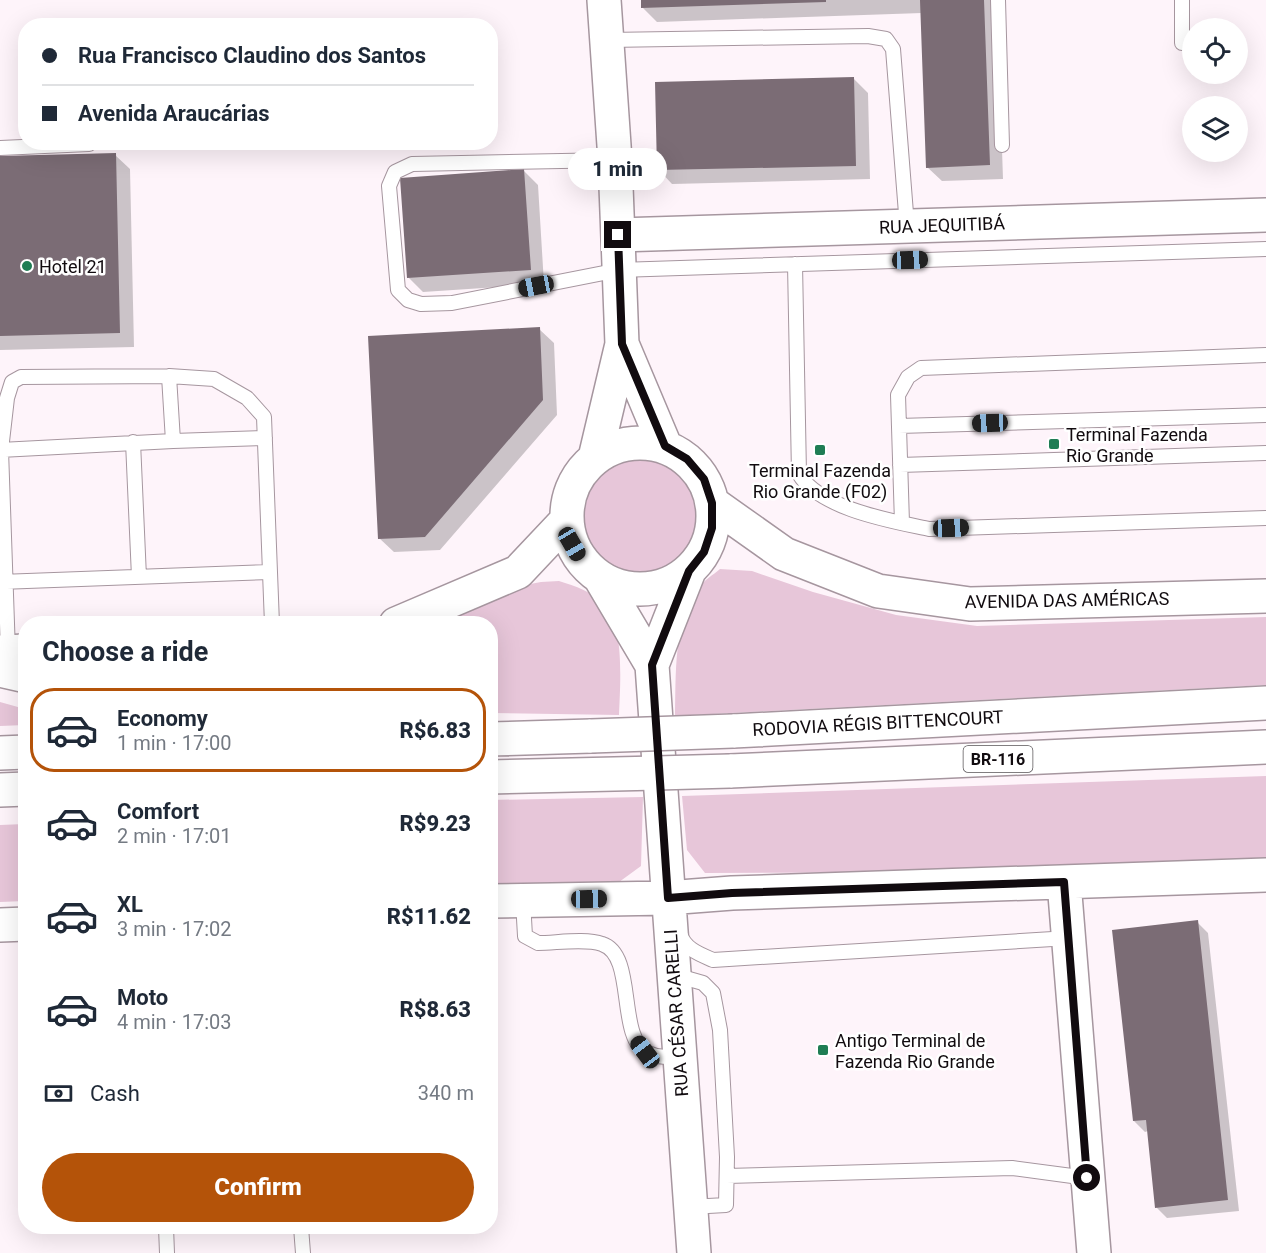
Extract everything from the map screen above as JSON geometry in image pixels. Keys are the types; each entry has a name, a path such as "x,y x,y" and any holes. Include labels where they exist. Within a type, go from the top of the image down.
{"main road":[{"path":"595,458 622,344 615,160 604,0"},
{"name":"RUA JEQUITIBÁ","path":"618,235 1266,215"},
{"path":"622,344 665,446"},
{"path":"640,442 665,446 687,459 704,479 712,503 710,536 704,552 689,571 669,584 646,590 623,588 601,579 584,564 572,544 566,521 568,498 578,476 595,458 616,446 640,442"},
{"name":"AVENIDA DAS AMÉRICAS","path":"712,503 784,554 878,591 970,604 1266,596"},
{"path":"415,616 519,572 566,521"},
{"name":"RUA CÉSAR CARELLI","path":"689,571 652,665 694,1253"},
{"name":"RUA CÉSAR CARELLI","path":"601,579 652,665"},
{"name":"RODOVIA RÉGIS BITTENCOURT","path":"498,739 733,731 1266,703"},
{"name":"BR-116","path":"498,777 730,771 1266,747"},
{"path":"0,753 18,752"},
{"path":"0,790 18,789"},
{"path":"498,901 668,898 732,893 1266,875"},
{"path":"1064,882 1094,1253"},
{"path":"0,925 18,924"}],"lane":[{"path":"998,0 1002,145"},
{"path":"1182,0 1182,18"},
{"path":"608,40 868,36 886,39 893,50 907,226"},
{"path":"0,148 18,147"},
{"path":"615,160 412,164 395,172 389,186 398,290 408,300 421,304 452,303 619,270 1266,249"},
{"path":"795,264 799,474 804,482 830,500 884,520 930,529 1266,518"},
{"path":"902,523 898,400 902,385 912,373 925,366 1266,355"},
{"path":"169,376 172,441"},
{"path":"12,660 3,582 1,450 7,398 12,382 21,377 169,376 214,379 247,398 264,417 272,616"},
{"path":"899,426 1266,414"},
{"path":"1,450 133,442 265,438"},
{"path":"133,442 139,577"},
{"path":"900,465 1266,453"},
{"path":"3,582 270,572"},
{"path":"668,898 683,943 713,960 1069,938"},
{"path":"523,900 525,936 531,940 538,943 603,944 613,951 620,961 631,1028 638,1042 645,1052 658,1057 680,1056"},
{"path":"674,974 703,983 713,993 720,1030 727,1176 726,1205 690,1207"},
{"path":"727,1176 1012,1168 1087,1178"},
{"path":"166,1234 167,1253"},
{"path":"302,1234 303,1253"}],"shaded area":[{"path":"639,450 664,455 686,469 700,491 705,516 700,541 686,563 664,577 639,582 614,577 592,563 578,541 573,516 578,491 592,469 614,455"},
{"path":"720,569 752,571 813,592 896,615 977,626 1266,617 1266,685 675,716 676,667 684,616 701,585"},
{"path":"559,581 577,587 595,596 605,605 611,615 616,628 620,658 619,715 498,713 498,616 450,616 525,585"},
{"path":"0,702 18,707 18,725 0,726"},
{"path":"1266,776 1266,865 1067,872 705,873 687,850 682,796"},
{"path":"643,797 641,866 615,885 498,890 498,800"},
{"path":"18,824 18,901 0,902 0,825"}],"building":[{"path":"641,0 826,0 826,2 641,8"},
{"path":"920,0 984,0 990,165 926,168"},
{"path":"854,77 856,166 657,170 655,82"},
{"path":"116,153 120,333 0,336 0,156"},
{"path":"524,169 531,270 407,278 400,178"},
{"path":"540,327 543,400 425,537 378,539 368,336"},
{"path":"1198,920 1228,1200 1155,1208 1146,1120 1133,1121 1112,930"}],"place":[{"name":"Hotel 21","path":"27,266"},
{"name":"Terminal Fazenda Rio Grande","path":"1054,444"},
{"name":"Terminal Fazenda Rio Grande (F02)","path":"820,450"},
{"name":"Antigo Terminal de Fazenda Rio Grande","path":"823,1050"}],"route":[{"path":"618,235 622,344 665,446 687,459 704,479 712,503 712,528 704,552 689,571 652,665 668,898 732,893 1064,882 1087,1178"}]}
